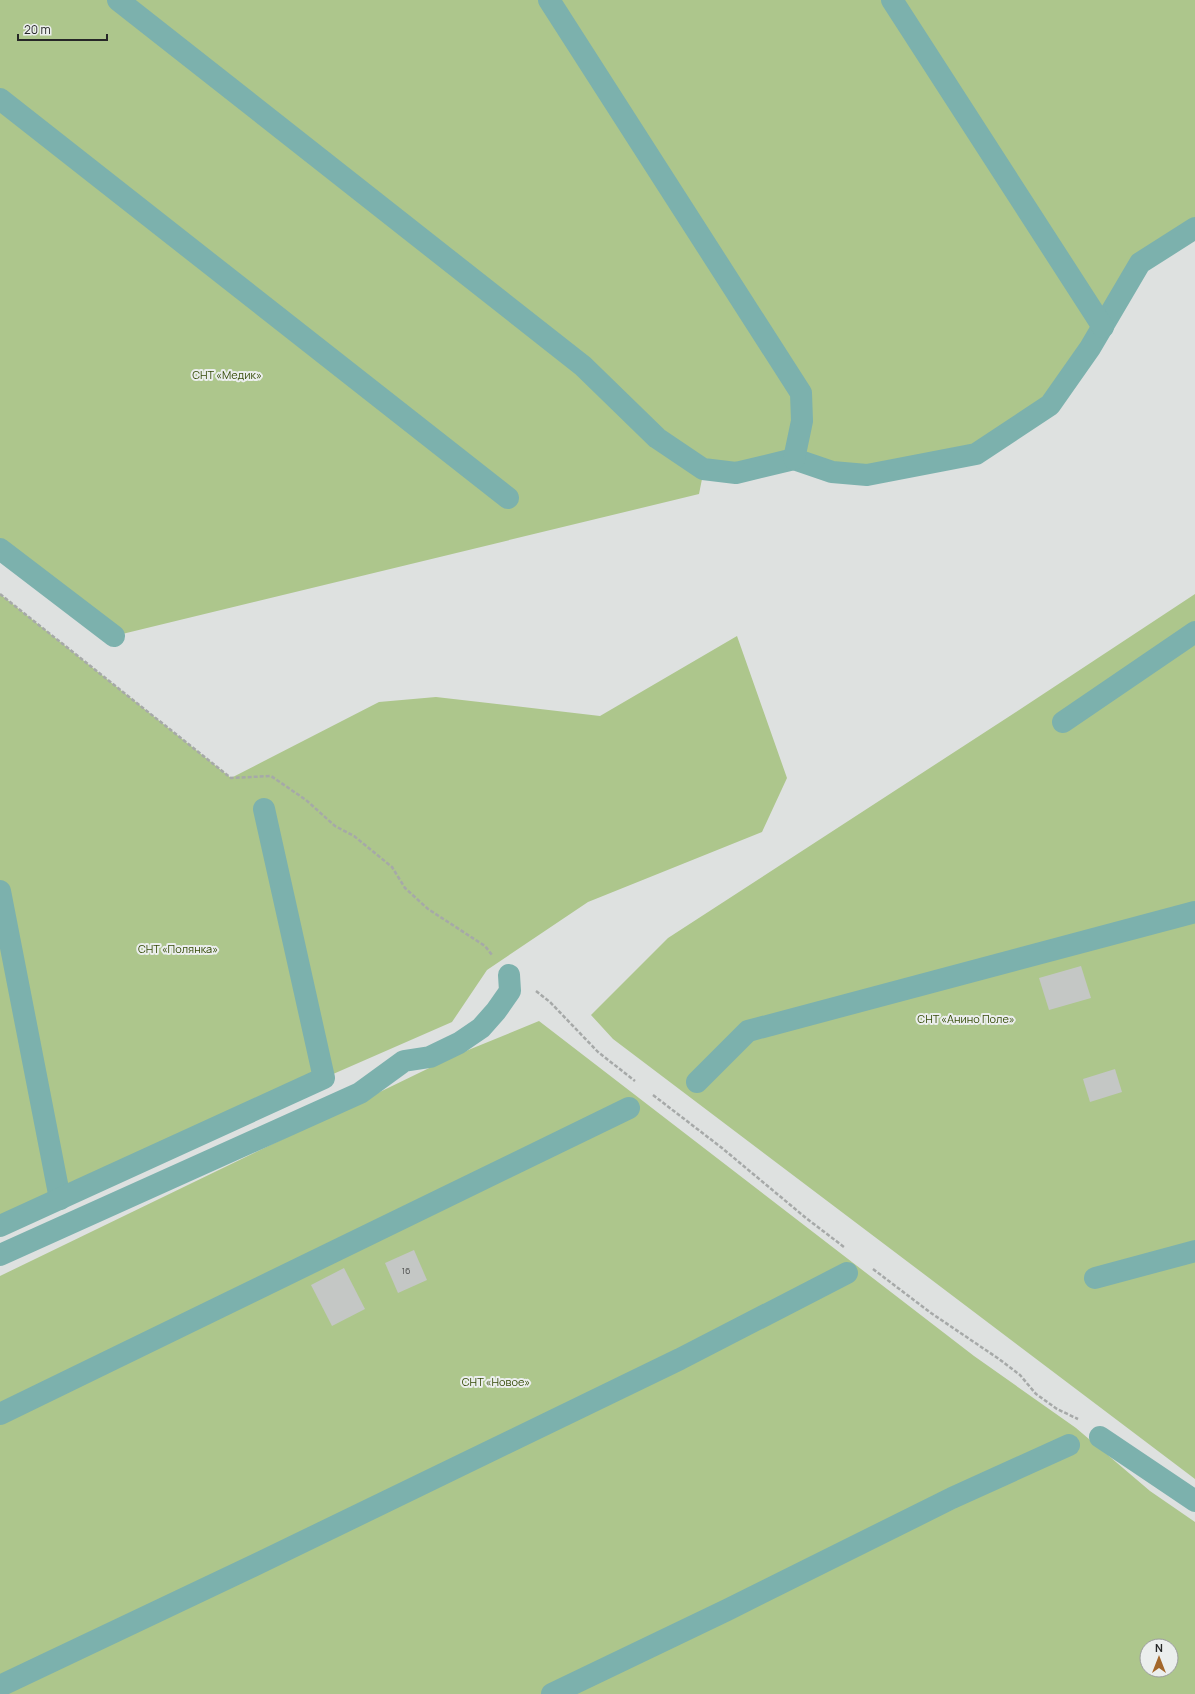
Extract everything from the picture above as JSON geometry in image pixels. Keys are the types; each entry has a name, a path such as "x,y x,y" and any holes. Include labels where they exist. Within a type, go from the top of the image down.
{"street":[{"path":"118,0 583,366 657,438 703,469 736,473 794,459 832,472 867,475 976,454 1050,405 1090,348 1140,263 1195,228"},
{"path":"549,0 801,394 802,421 794,459"},
{"path":"892,0 1103,327"},
{"path":"0,99 508,498"},
{"path":"0,549 114,636"},
{"path":"1063,722 1195,632"},
{"path":"0,1226 324,1078 264,809"},
{"path":"0,891 60,1199"},
{"path":"697,1082 748,1031 1195,912"},
{"path":"0,1255 360,1093 404,1061 430,1057 459,1043 481,1028 496,1011 510,991 509,975"},
{"path":"0,1414 629,1108"},
{"path":"1095,1278 1195,1251"},
{"path":"0,1686 270,1558 652,1373 847,1273"},
{"path":"1100,1437 1195,1501"},
{"path":"552,1694 727,1610 952,1498 1069,1445"}],"path":[{"path":"0,594 231,778 271,776 306,800 335,826 354,836 392,866 405,888 428,909 484,946 509,975 531,987 550,1002 598,1052 635,1081"},
{"path":"648,1091 722,1148 806,1218 849,1251"},
{"path":"868,1266 931,1313 999,1359 1020,1375 1036,1394 1058,1409 1076,1417 1100,1437"}],"green space":[{"name":"СНТ «Медик»","path":"0,0 1195,0 1195,228 1140,263 1050,405 976,454 867,475 794,459 704,469 699,494 114,636 0,549"},
{"name":"СНТ «Полянка»","path":"0,594 231,778 379,702 436,697 600,716 737,636 787,778 762,832 588,902 487,970 452,1022 324,1078 0,1226"},
{"name":"СНТ «Анино Поле»","path":"1195,594 1195,1479 613,1039 591,1015 668,938"},
{"name":"СНТ «Новое»","path":"539,1021 974,1356 1076,1428 1150,1491 1195,1522 1195,1694 0,1694 0,1276 456,1055"}],"building":[{"path":"1081,966 1091,998 1049,1010 1039,978"},
{"path":"1115,1069 1122,1092 1090,1102 1083,1079"},
{"path":"414,1250 427,1280 398,1293 385,1263"},
{"path":"344,1268 365,1309 332,1326 311,1285"}]}
